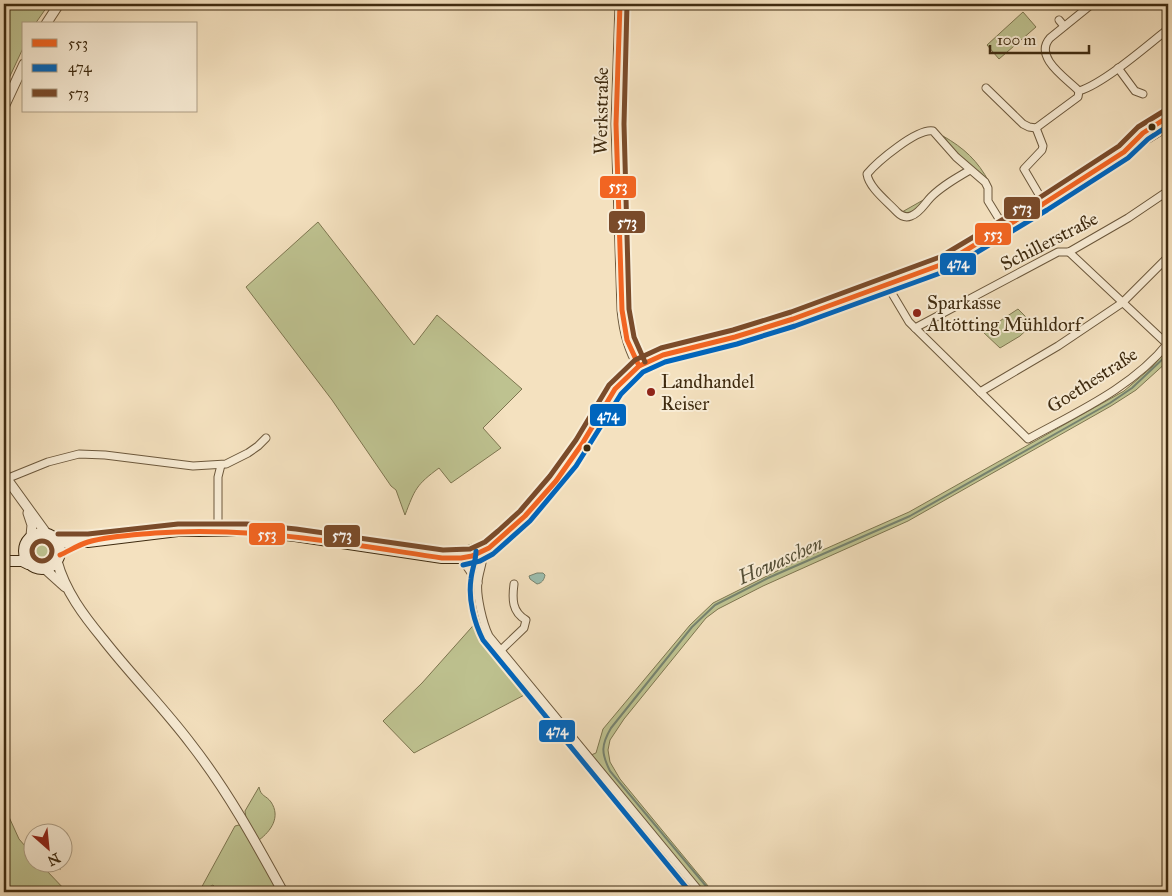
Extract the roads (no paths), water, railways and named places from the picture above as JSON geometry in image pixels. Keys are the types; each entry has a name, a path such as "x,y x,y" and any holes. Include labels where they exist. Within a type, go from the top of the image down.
{"main road":[{"path":"1124,152 1143,133 1168,117"},
{"path":"58,542 88,542 157,533 218,530 287,535 442,558 461,558 483,551 503,537 545,494 582,444 614,390 639,366 663,355 751,332 838,303 943,264 1168,125"},
{"path":"28,564 25,559 24,547 26,541 31,536 41,533 54,537 58,542 59,558"},
{"path":"4,559 22,561 37,569 44,570 50,568 59,558 88,542"},
{"path":"4,559 24,547"}],"street":[{"path":"47,22 59,4"},
{"name":"Werkstraße","path":"620,4 616,124 622,310 626,340 639,366"},
{"path":"1079,91 1046,56 1045,49 1047,41 1092,4"},
{"path":"1059,20 1064,26"},
{"path":"1079,91 1091,86 1118,68 1168,29"},
{"path":"4,107 22,68"},
{"path":"1118,68 1135,91 1143,94"},
{"path":"986,88 1023,124 1036,128"},
{"path":"1036,128 1078,97 1079,91"},
{"path":"1036,128 1043,146 1042,150 1024,170 1044,203"},
{"path":"970,170 948,183 914,215 908,217 897,212 872,185 867,174 872,167 898,147 927,130 935,133 987,185 988,201 1004,227"},
{"name":"Schillerstraße","path":"915,328 1058,252 1069,252 1167,193"},
{"path":"1069,252 1122,304 1168,343"},
{"path":"887,286 903,314 915,328 980,392 1058,346 1122,304 1168,257"},
{"name":"Goethestraße","path":"980,392 1028,439 1130,379 1153,360 1168,343"},
{"path":"46,533 5,477 48,462 79,454 193,466 221,465 248,453 266,438"},
{"path":"218,530 218,477 221,465"},
{"path":"25,506 32,525 31,536"},
{"path":"483,551 483,563 478,583 485,628 500,651 700,892"},
{"path":"59,558 67,588"},
{"path":"461,558 478,583"},
{"path":"44,570 67,588 117,657 176,724 239,814 283,892"},
{"path":"500,651 524,628 526,620 518,616 515,608 513,600 514,584"}],"waterway":[{"name":"Howaschen","path":"711,892 610,771 603,749 605,739 611,728 692,627 715,605 768,578 910,516 1110,403 1132,388 1168,354"}],"place":[{"name":"Sparkasse Altötting Mühldorf","path":"917,313"},
{"name":"Landhandel Reiser","path":"651,392"}]}
